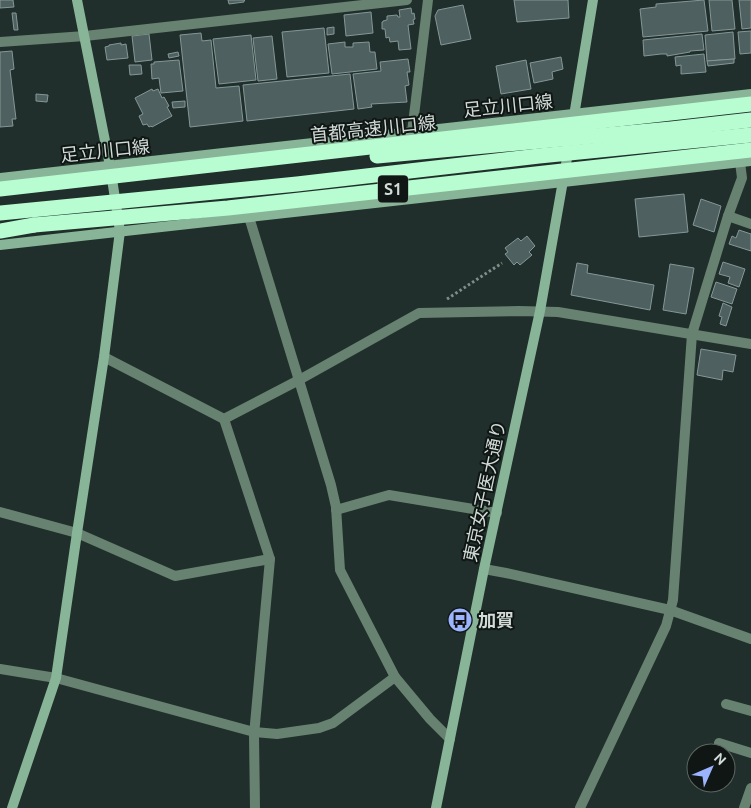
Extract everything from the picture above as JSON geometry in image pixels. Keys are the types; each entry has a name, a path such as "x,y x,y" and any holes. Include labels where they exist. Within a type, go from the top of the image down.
{"highway":[{"name":"首都高速川口線","path":"0,189 751,104"},
{"name":"S1","path":"283,156 368,157 751,120"},
{"path":"0,213 297,184 539,156 751,136"},
{"name":"S1","path":"0,227 228,208 751,150"},
{"name":"S1","path":"0,231 34,225"}],"street":[{"path":"12,808 56,678 104,357 120,231 110,166 77,0"},
{"path":"0,42 85,36 407,0"},
{"path":"412,132 428,0"},
{"name":"東京女子医大通り","path":"436,808 484,569 540,312 564,181 593,0"},
{"name":"足立川口線","path":"0,178 751,94"},
{"path":"0,245 751,161"},
{"path":"580,808 666,626 673,600 692,334 728,216 742,178 740,162"},
{"path":"728,216 751,224"},
{"path":"249,217 331,485 336,510 340,570 395,677 450,739"},
{"path":"224,419 299,380 419,313 558,312 751,344"},
{"path":"104,357 224,419 270,559 254,732 255,808"},
{"path":"336,510 389,495 497,513"},
{"path":"0,512 77,533 175,576 270,559"},
{"path":"484,569 670,610 751,640"},
{"path":"0,669 56,678 254,732 277,734 319,728 333,723 395,677"},
{"path":"726,704 751,711"},
{"path":"736,748 751,753"},
{"path":"744,808 751,788"}],"path":[{"path":"442,302 502,263"}],"building":[{"path":"0,0 13,0 14,7 0,8"},
{"path":"228,0 245,0 244,2 229,4"},
{"path":"514,0 568,0 569,18 517,22"},
{"path":"704,0 708,31 643,37 640,9 656,7 656,4"},
{"path":"709,0 732,0 735,29 712,31"},
{"path":"739,0 751,0 751,28 742,29"},
{"path":"463,5 471,39 441,45 435,16 438,10"},
{"path":"411,8 415,19 413,20 414,24 408,25 411,49 399,50 398,41 390,42 389,37 386,38 385,29 382,29 382,22 387,20 387,16 397,15 400,17 399,10"},
{"path":"371,12 373,33 346,36 344,15"},
{"path":"12,13 16,13 18,30 14,30"},
{"path":"334,27 334,34 327,35 327,28"},
{"path":"324,28 329,73 287,77 282,32"},
{"path":"751,31 751,53 740,54 738,32"},
{"path":"733,32 735,59 707,61 705,35"},
{"path":"201,33 202,41 211,40 216,88 239,86 243,121 190,127 180,35"},
{"path":"149,34 152,60 135,62 132,36"},
{"path":"702,34 704,50 667,56 667,54 661,54 644,56 643,40"},
{"path":"251,35 256,80 219,84 213,39"},
{"path":"272,36 277,79 258,81 253,38"},
{"path":"345,42 345,47 353,47 353,43 369,42 370,52 375,52 377,69 332,74 328,44"},
{"path":"121,43 121,45 126,44 128,58 107,60 105,47"},
{"path":"12,51 14,69 10,70 16,119 12,119 13,126 0,127 0,52"},
{"path":"178,52 179,56 169,58 168,54"},
{"path":"704,54 706,72 681,74 681,65 676,66 675,57"},
{"path":"561,57 563,69 552,72 553,79 534,83 530,63"},
{"path":"408,59 409,85 405,86 407,102 371,104 372,107 358,109 353,74 381,71 380,62"},
{"path":"734,59 734,63 708,66 707,61"},
{"path":"179,60 183,91 161,93 159,78 152,79 151,64 154,64 154,62"},
{"path":"526,60 531,89 501,94 496,66"},
{"path":"129,65 141,65 142,74 130,75"},
{"path":"350,74 354,109 247,121 243,85"},
{"path":"152,89 153,91 158,89 162,98 164,97 172,116 149,127 147,124 143,125 139,116 143,114 135,98"},
{"path":"36,94 48,95 47,102 36,101"},
{"path":"185,101 185,107 173,108 172,102"},
{"path":"684,194 688,232 639,237 635,199"},
{"path":"701,199 721,206 714,232 693,225"},
{"path":"739,230 751,234 751,251 729,244 732,236 736,238"},
{"path":"527,236 535,246 529,252 532,255 520,265 517,262 514,265 505,254 508,252 505,248 518,238 521,241"},
{"path":"723,262 745,269 739,287 728,283 730,277 719,274"},
{"path":"577,263 588,265 587,273 654,285 650,310 571,295"},
{"path":"670,264 694,268 686,314 663,310"},
{"path":"716,282 737,289 732,304 711,297"},
{"path":"723,303 732,307 726,326 720,324 722,317 719,316"},
{"path":"701,349 736,355 733,372 723,370 722,380 697,375"}],"place":[{"name":"加賀","path":"460,620"}]}
